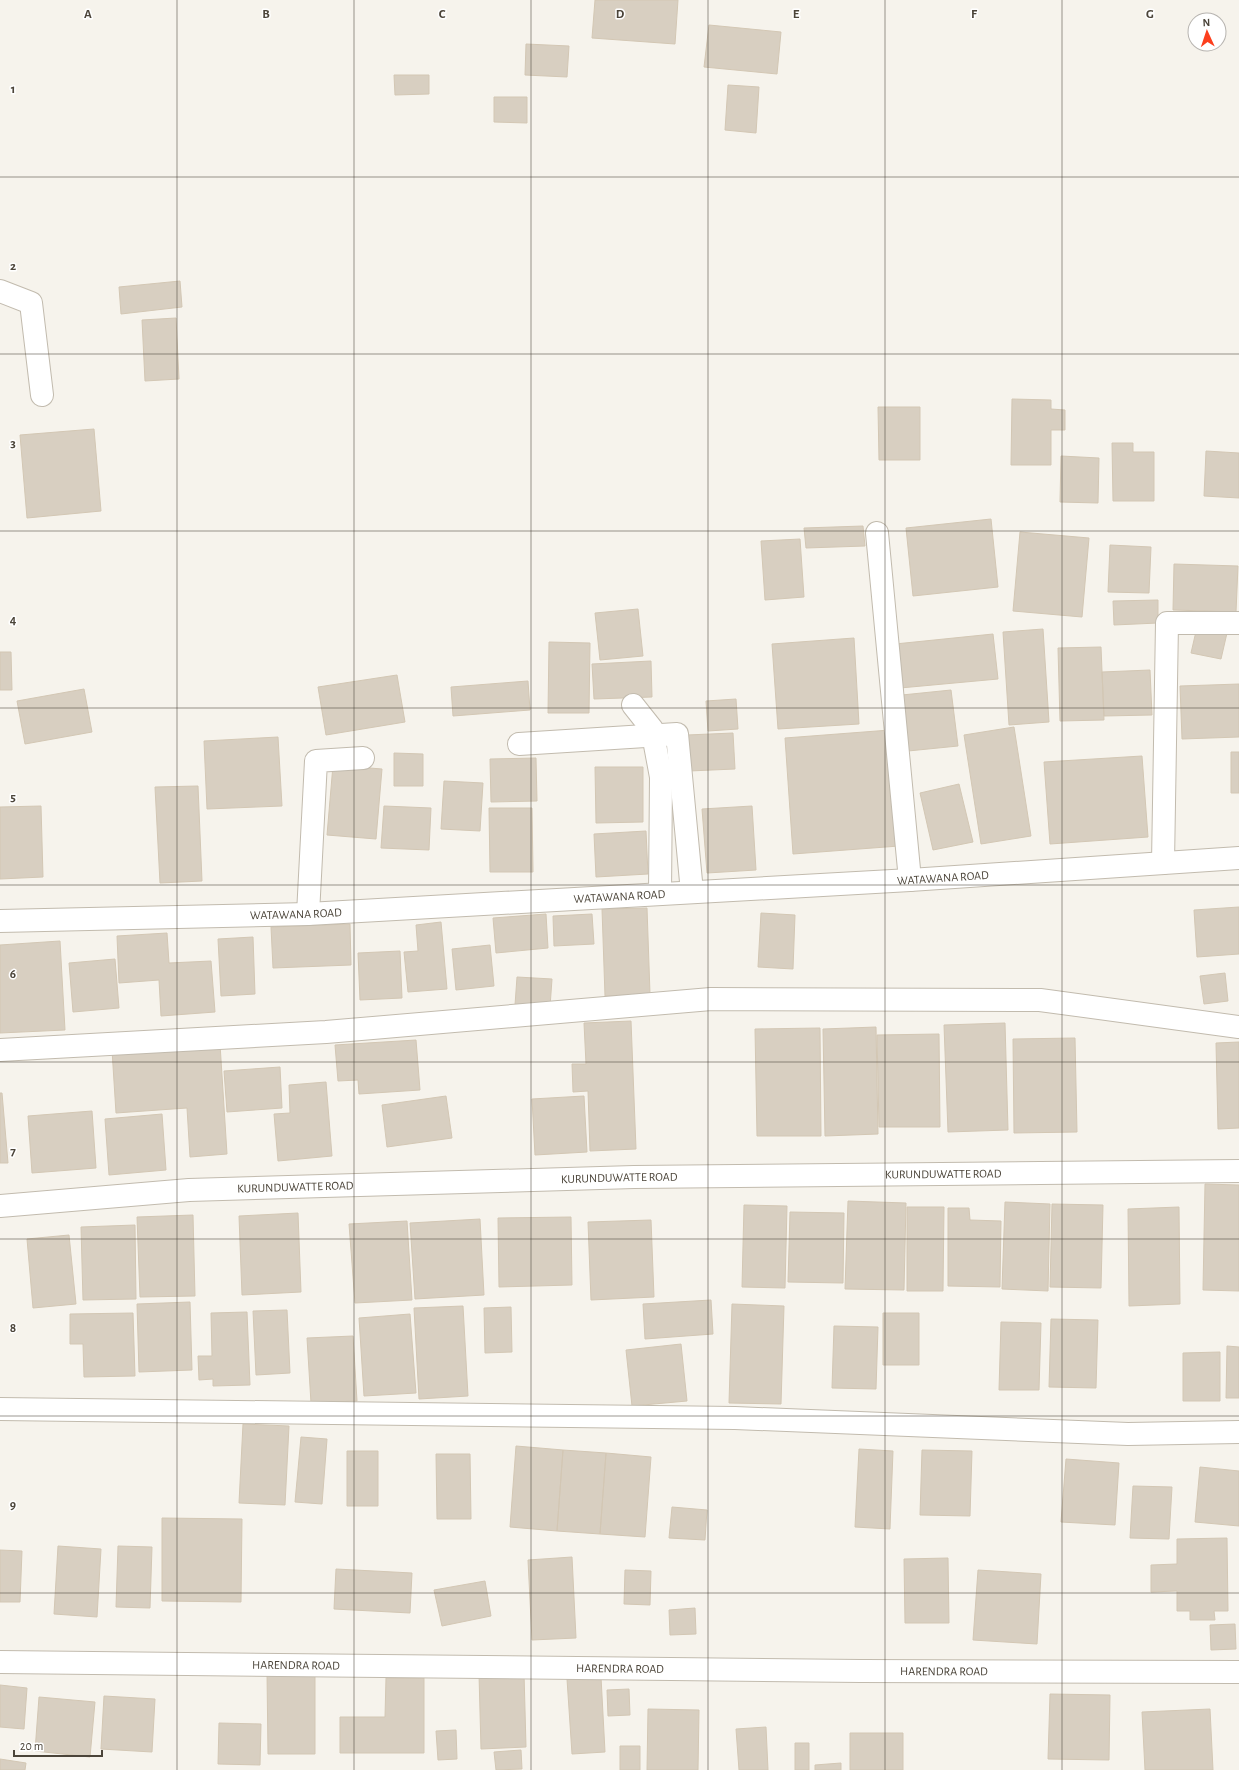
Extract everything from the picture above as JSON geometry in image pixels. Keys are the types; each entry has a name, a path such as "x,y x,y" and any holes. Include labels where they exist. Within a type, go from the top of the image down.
{"street":[{"path":"0,291 31,303 42,395"},
{"path":"877,533 910,880"},
{"path":"1163,863 1167,623 1239,623"},
{"path":"633,705 652,728 661,777 660,894"},
{"path":"519,744 678,734 692,892"},
{"path":"308,914 316,761 363,758"},
{"name":"WATAWANA ROAD","path":"0,921 308,914 910,880 1239,858"},
{"path":"0,1050 326,1032 711,999 1040,1000 1239,1027"},
{"name":"KURUNDUWATTE ROAD","path":"0,1206 189,1190 626,1177 1239,1171"},
{"path":"0,1409 735,1418 1128,1434 1239,1432"},
{"name":"HARENDRA ROAD","path":"0,1662 861,1671 1239,1672"}],"building":[{"path":"595,0 678,0 675,44 592,38"},
{"path":"709,25 781,32 777,74 704,67"},
{"path":"526,44 569,46 567,77 525,75"},
{"path":"394,75 429,75 429,94 395,95"},
{"path":"728,85 759,87 756,133 725,130"},
{"path":"494,97 527,97 527,123 494,122"},
{"path":"180,281 182,307 121,314 119,287"},
{"path":"176,318 179,379 145,381 142,320"},
{"path":"1012,399 1051,400 1051,409 1065,410 1065,430 1051,430 1051,465 1011,465"},
{"path":"878,407 920,407 920,460 879,460"},
{"path":"94,429 101,511 27,518 20,435"},
{"path":"1112,443 1133,443 1133,452 1154,452 1154,501 1113,501"},
{"path":"1206,451 1239,453 1239,498 1204,496"},
{"path":"1061,456 1099,458 1098,503 1060,502"},
{"path":"991,519 998,587 913,596 906,528"},
{"path":"863,526 865,546 806,548 804,528"},
{"path":"1020,532 1089,538 1082,617 1013,611"},
{"path":"800,539 804,597 765,600 761,541"},
{"path":"1110,545 1151,547 1149,593 1108,592"},
{"path":"1174,564 1238,566 1236,612 1173,610"},
{"path":"1158,600 1158,623 1114,625 1113,601"},
{"path":"638,609 643,656 600,660 595,613"},
{"path":"1197,627 1227,633 1221,659 1191,653"},
{"path":"1043,629 1049,722 1009,725 1003,632"},
{"path":"993,634 998,679 900,688 895,644"},
{"path":"854,638 859,724 778,729 772,644"},
{"path":"549,642 590,643 589,713 548,713"},
{"path":"1101,647 1104,720 1060,721 1058,648"},
{"path":"0,652 11,652 12,690 0,690"},
{"path":"651,661 652,697 594,699 592,664"},
{"path":"1150,670 1152,715 1104,716 1102,672"},
{"path":"397,675 405,722 326,735 318,687"},
{"path":"528,681 530,710 453,716 451,687"},
{"path":"1239,684 1239,737 1182,739 1180,686"},
{"path":"84,689 92,732 25,744 17,701"},
{"path":"951,690 958,746 908,751 902,695"},
{"path":"736,699 738,729 708,731 706,701"},
{"path":"1014,727 1031,836 981,844 964,735"},
{"path":"890,730 899,846 793,854 785,738"},
{"path":"733,733 735,769 689,771 687,735"},
{"path":"278,737 282,806 207,809 204,741"},
{"path":"1231,752 1239,752 1239,793 1231,793"},
{"path":"394,753 423,754 423,786 394,786"},
{"path":"1142,756 1148,837 1050,844 1044,762"},
{"path":"536,758 537,801 491,802 490,759"},
{"path":"333,765 382,769 376,839 327,835"},
{"path":"595,767 643,767 643,822 596,823"},
{"path":"444,781 483,783 480,831 441,829"},
{"path":"959,784 973,842 933,850 920,793"},
{"path":"198,786 202,881 160,883 155,787"},
{"path":"41,806 43,877 0,879 0,807"},
{"path":"384,806 431,808 429,850 381,848"},
{"path":"752,806 756,870 707,873 702,809"},
{"path":"489,808 532,808 533,872 490,872"},
{"path":"646,831 648,874 596,877 594,834"},
{"path":"1239,907 1239,954 1197,957 1194,910"},
{"path":"647,908 650,994 605,996 602,909"},
{"path":"761,913 795,915 793,969 758,967"},
{"path":"546,914 548,948 496,953 493,918"},
{"path":"592,914 594,944 554,946 553,916"},
{"path":"441,922 447,989 408,992 404,952 418,951 416,925"},
{"path":"350,924 351,965 273,968 271,927"},
{"path":"167,933 169,963 211,961 215,1012 161,1016 159,980 119,983 117,936"},
{"path":"253,937 255,994 221,996 218,939"},
{"path":"60,941 65,1030 0,1033 0,945"},
{"path":"490,945 494,986 456,990 452,949"},
{"path":"400,951 402,998 360,1000 358,953"},
{"path":"115,959 119,1008 73,1012 69,963"},
{"path":"1225,973 1228,1001 1204,1004 1200,976"},
{"path":"517,977 552,979 550,1007 515,1005"},
{"path":"631,1021 636,1149 590,1151 588,1091 573,1092 572,1064 586,1064 584,1023"},
{"path":"1005,1023 1008,1130 948,1132 944,1025"},
{"path":"876,1027 878,1134 825,1136 823,1029"},
{"path":"820,1028 821,1136 757,1136 755,1029"},
{"path":"939,1034 940,1127 879,1127 877,1035"},
{"path":"1075,1038 1077,1132 1014,1133 1013,1039"},
{"path":"416,1040 420,1090 359,1094 358,1080 338,1081 335,1045"},
{"path":"1239,1042 1239,1128 1218,1129 1216,1043"},
{"path":"220,1044 227,1154 190,1157 187,1108 116,1113 112,1050"},
{"path":"280,1067 282,1108 227,1112 224,1071"},
{"path":"326,1082 332,1156 278,1161 274,1114 290,1113 289,1085"},
{"path":"0,1093 2,1093 8,1163 0,1163"},
{"path":"446,1096 452,1138 387,1147 382,1105"},
{"path":"584,1096 587,1152 535,1155 532,1099"},
{"path":"92,1111 96,1168 32,1173 28,1116"},
{"path":"162,1114 166,1170 109,1175 105,1119"},
{"path":"1205,1184 1239,1185 1239,1291 1203,1290"},
{"path":"848,1201 906,1203 904,1290 845,1289"},
{"path":"1005,1202 1050,1204 1048,1291 1002,1289"},
{"path":"1052,1204 1103,1205 1101,1288 1050,1287"},
{"path":"744,1205 787,1206 785,1288 742,1287"},
{"path":"907,1207 944,1207 943,1291 907,1291"},
{"path":"1179,1207 1180,1304 1129,1306 1128,1209"},
{"path":"948,1208 969,1208 970,1220 1001,1221 1000,1287 948,1286"},
{"path":"790,1212 844,1213 843,1283 788,1282"},
{"path":"298,1213 301,1292 242,1295 239,1216"},
{"path":"193,1215 195,1296 140,1297 137,1217"},
{"path":"571,1217 572,1285 499,1287 498,1218"},
{"path":"480,1219 484,1295 415,1299 410,1223"},
{"path":"651,1220 654,1297 591,1300 588,1222"},
{"path":"407,1221 412,1300 355,1303 349,1224"},
{"path":"135,1225 136,1299 83,1300 81,1227"},
{"path":"69,1235 76,1304 33,1308 27,1239"},
{"path":"711,1300 713,1334 645,1339 643,1304"},
{"path":"190,1302 192,1370 139,1372 137,1304"},
{"path":"732,1304 784,1306 781,1404 729,1403"},
{"path":"463,1306 468,1396 419,1399 414,1308"},
{"path":"511,1307 512,1352 485,1353 484,1308"},
{"path":"287,1310 290,1373 256,1375 253,1311"},
{"path":"247,1312 250,1385 213,1386 213,1379 199,1380 198,1356 212,1356 211,1313"},
{"path":"133,1313 135,1376 84,1377 83,1344 70,1344 70,1314"},
{"path":"883,1313 919,1313 919,1365 883,1365"},
{"path":"410,1314 416,1393 364,1396 359,1318"},
{"path":"1051,1319 1098,1320 1096,1388 1049,1387"},
{"path":"1001,1322 1041,1323 1039,1390 999,1390"},
{"path":"834,1326 878,1327 876,1389 832,1388"},
{"path":"353,1336 357,1401 311,1403 307,1338"},
{"path":"681,1344 687,1401 632,1406 626,1350"},
{"path":"1227,1346 1239,1347 1239,1398 1226,1398"},
{"path":"1220,1352 1220,1401 1183,1401 1183,1353"},
{"path":"243,1424 289,1426 285,1505 239,1503"},
{"path":"301,1437 327,1439 322,1504 295,1502"},
{"path":"516,1446 563,1450 557,1531 510,1527"},
{"path":"859,1449 893,1451 890,1529 855,1527"},
{"path":"563,1450 606,1453 600,1534 557,1531"},
{"path":"922,1450 972,1451 970,1516 920,1515"},
{"path":"347,1451 378,1451 378,1506 347,1506"},
{"path":"606,1453 651,1457 645,1537 600,1534"},
{"path":"436,1454 470,1454 471,1519 437,1519"},
{"path":"1066,1459 1119,1463 1115,1525 1061,1522"},
{"path":"1200,1467 1239,1471 1239,1526 1195,1522"},
{"path":"1133,1486 1172,1487 1169,1539 1130,1538"},
{"path":"672,1507 707,1510 705,1540 669,1538"},
{"path":"162,1518 242,1519 241,1602 162,1601"},
{"path":"1227,1538 1228,1611 1214,1611 1215,1620 1190,1620 1190,1611 1177,1611 1177,1591 1151,1592 1151,1565 1177,1564 1177,1539"},
{"path":"58,1546 101,1549 97,1617 54,1614"},
{"path":"118,1546 152,1547 150,1608 116,1607"},
{"path":"0,1550 22,1551 20,1602 0,1602"},
{"path":"572,1557 576,1638 532,1640 528,1560"},
{"path":"948,1558 949,1623 905,1623 904,1559"},
{"path":"336,1569 412,1573 410,1613 334,1609"},
{"path":"625,1570 651,1571 650,1605 624,1604"},
{"path":"978,1570 1041,1574 1037,1644 973,1640"},
{"path":"485,1581 491,1616 442,1626 434,1590"},
{"path":"695,1608 696,1634 670,1635 669,1610"},
{"path":"1235,1624 1236,1649 1211,1650 1210,1625"},
{"path":"267,1672 315,1672 315,1754 268,1754"},
{"path":"524,1673 526,1747 481,1749 479,1674"},
{"path":"601,1677 605,1752 572,1754 567,1679"},
{"path":"386,1678 424,1678 424,1753 340,1753 340,1717 385,1717"},
{"path":"0,1685 27,1688 24,1729 0,1727"},
{"path":"629,1689 630,1715 608,1716 607,1690"},
{"path":"1050,1694 1110,1695 1109,1760 1048,1759"},
{"path":"104,1696 155,1699 152,1752 101,1749"},
{"path":"39,1697 95,1702 90,1757 35,1751"},
{"path":"648,1709 699,1710 698,1770 647,1770"},
{"path":"1210,1709 1213,1770 1145,1770 1142,1712"},
{"path":"219,1723 261,1724 260,1765 218,1764"},
{"path":"766,1727 768,1770 739,1770 736,1729"},
{"path":"456,1730 457,1759 438,1760 436,1731"},
{"path":"850,1733 903,1733 903,1770 850,1770"},
{"path":"795,1743 809,1743 809,1770 795,1770"},
{"path":"620,1746 640,1746 640,1770 620,1770"},
{"path":"521,1750 522,1769 496,1770 494,1752"},
{"path":"0,1759 26,1763 25,1770 0,1770"},
{"path":"841,1763 841,1770 815,1770 815,1765"}]}
